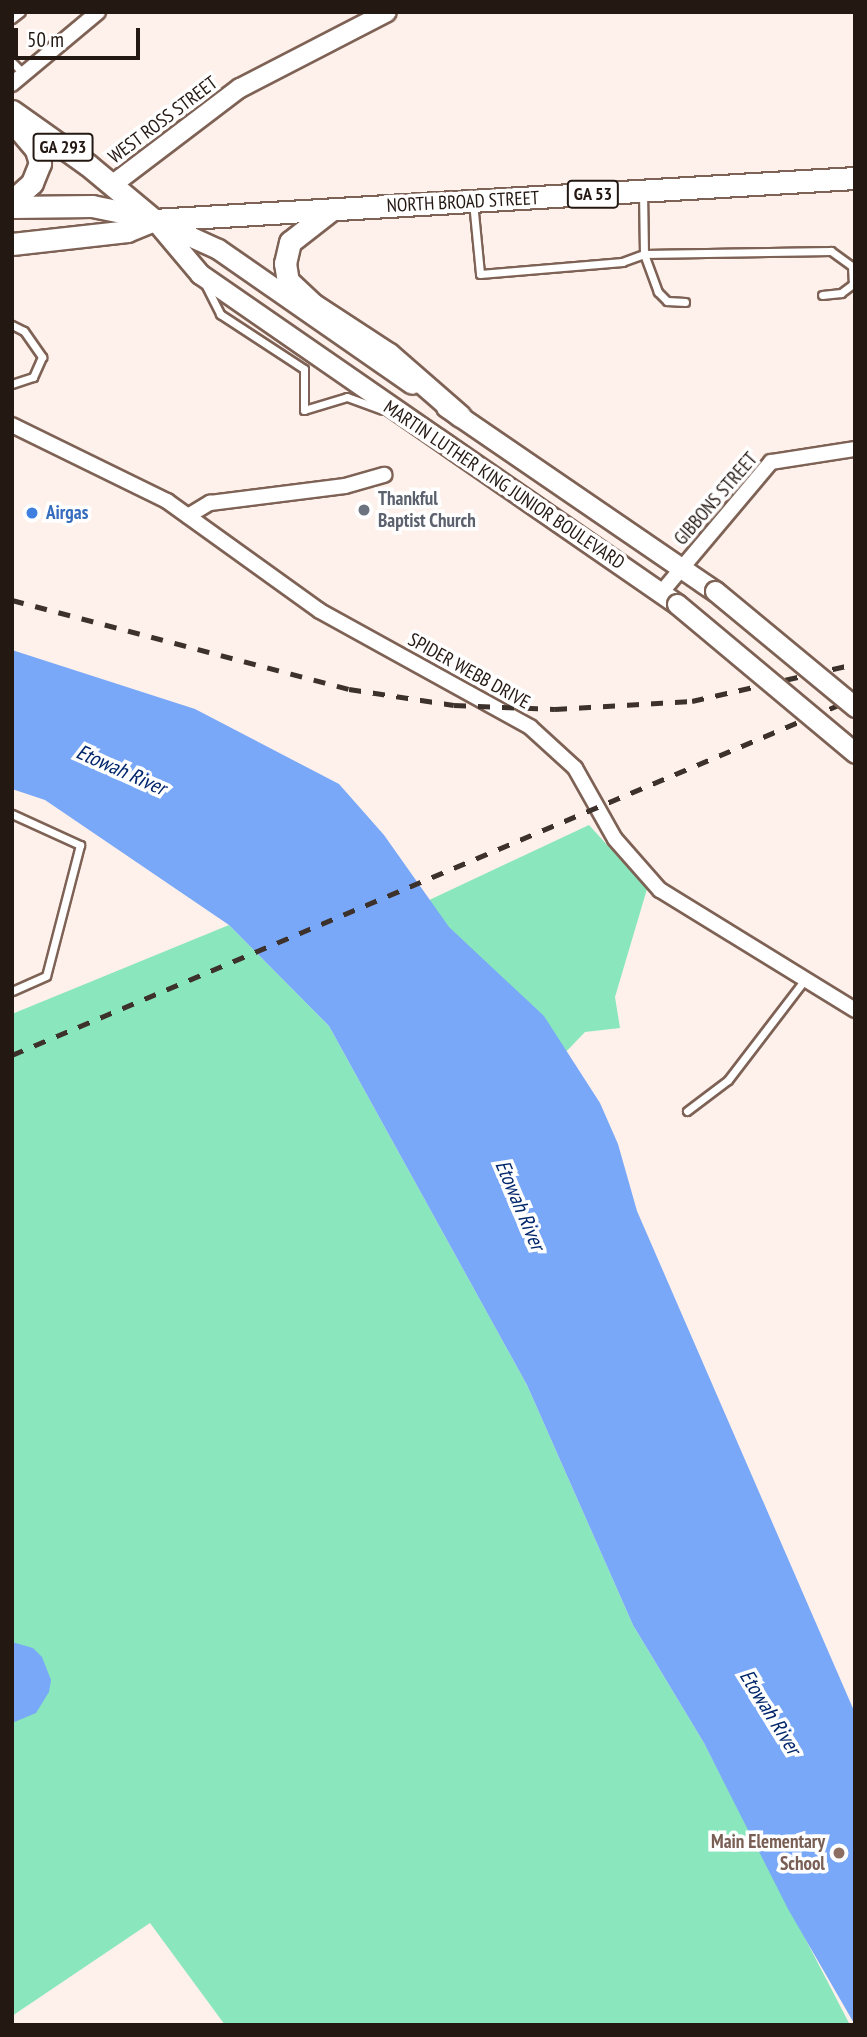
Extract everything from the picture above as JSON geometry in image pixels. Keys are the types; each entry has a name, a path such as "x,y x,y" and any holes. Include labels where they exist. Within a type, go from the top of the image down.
{"main road":[{"name":"GA 293","path":"12,111 155,220"},
{"path":"12,121 36,150 40,163 32,183 12,201"},
{"name":"NORTH BROAD STREET","path":"155,220 855,178"},
{"name":"MARTIN LUTHER KING JUNIOR BOULEVARD","path":"12,207 92,205 155,220 219,248 715,591 855,707"},
{"path":"331,209 290,242 285,262 288,281 314,305 389,354 460,416"},
{"name":"MARTIN LUTHER KING JUNIOR BOULEVARD","path":"155,220 200,274 404,418 669,598 855,752"},
{"name":"GA 53","path":"12,244 127,231 155,220"}],"street":[{"path":"16,73 99,12"},
{"name":"WEST ROSS STREET","path":"112,185 240,88 387,12"},
{"name":"SPIDER WEBB DRIVE","path":"12,425 188,516 320,611 530,727 575,768 615,839 660,890 803,982 855,1010"},
{"name":"GIBBONS STREET","path":"669,598 682,568 771,462 855,449"},
{"path":"188,516 209,503 345,486 384,475"}],"lane":[{"path":"12,19 21,12"},
{"path":"643,191 643,254 658,292 667,301 685,302"},
{"path":"472,201 480,274 622,262 643,254 831,251 852,266 854,276 848,289 822,295"},
{"path":"200,274 220,314 304,369 304,410 347,397 404,418"},
{"path":"12,325 24,331 42,357 33,377 12,384"},
{"path":"12,814 80,845 46,976 12,991"},
{"path":"687,1111 729,1080 803,982"}],"green space":[{"path":"589,825 647,889 615,997 620,1028 585,1032 560,1058 425,902"},
{"path":"229,925 329,1026 527,1385 633,1625 704,1743 850,2025 225,2025 150,1923 12,2016 12,1014"}],"water":[{"name":"Etowah River","path":"12,650 195,709 339,784 384,835 449,927 544,1016 600,1103 618,1144 637,1211 855,1713 855,2025 788,1909 704,1743 633,1625 527,1385 329,1026 229,925 45,800 12,789"},
{"path":"12,1642 33,1648 42,1657 51,1680 49,1692 36,1713 12,1723"}],"railway":[{"path":"12,600 349,689 454,705 555,709 692,701 855,664"},
{"path":"12,1055 855,698"}],"place":[{"name":"Thankful Baptist Church","path":"364,510"},
{"name":"Airgas","path":"32,513"},
{"name":"Main Elementary School","path":"839,1853"}]}
